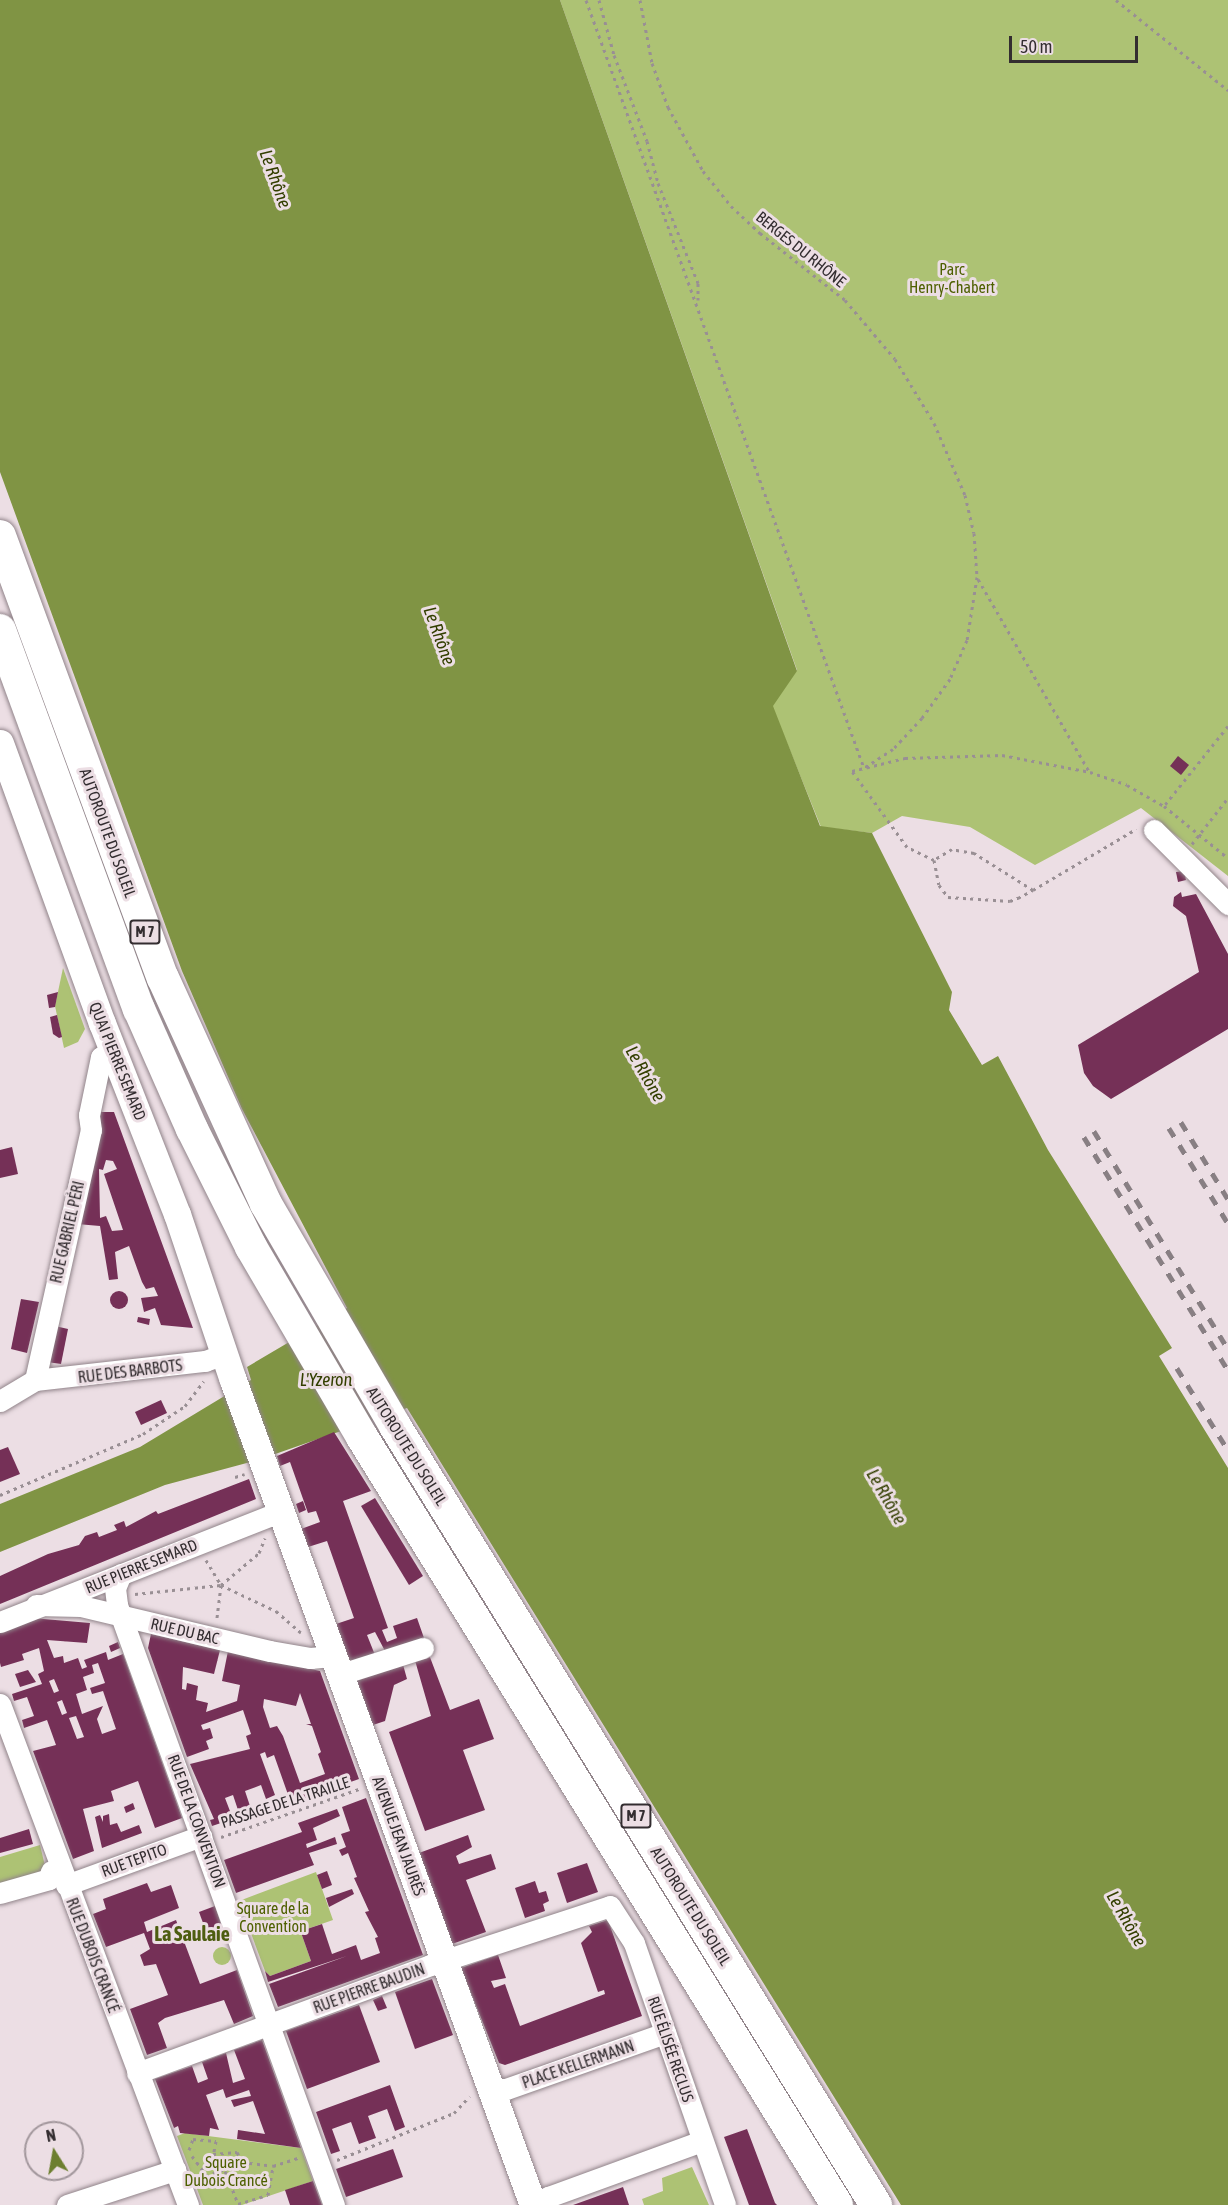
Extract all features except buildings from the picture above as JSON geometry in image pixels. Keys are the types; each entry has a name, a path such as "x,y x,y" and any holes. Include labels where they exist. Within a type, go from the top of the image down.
{"highway":[{"name":"AUTOROUTE DU SOLEIL","path":"0,536 187,1037 261,1194 326,1312 395,1426 876,2205"},
{"name":"AUTOROUTE DU SOLEIL","path":"0,630 139,1009 192,1129 294,1325 837,2205"},
{"path":"775,2105 825,2205"}],"main road":[{"name":"QUAI PIERRE SEMARD","path":"0,743 113,1052 177,1214 222,1370 264,1463"},
{"name":"AVENUE JEAN JAURÈS","path":"264,1463 535,2205"}],"street":[{"path":"1154,830 1228,904"},
{"name":"RUE GABRIEL PÉRI","path":"35,1380 91,1130 89,1115 101,1057 113,1052"},
{"name":"RUE DES BARBOTS","path":"35,1380 205,1361 222,1370"},
{"path":"0,1401 35,1380"},
{"name":"RUE PIERRE SEMARD","path":"0,1622 36,1605 282,1511"},
{"name":"RUE DE LA CONVENTION","path":"122,1574 115,1597 334,2205"},
{"name":"RUE DU BAC","path":"36,1605 81,1606 270,1652 337,1665 423,1648"},
{"name":"RUE DUBOIS CRANCÉ","path":"0,1704 59,1878 188,2205"},
{"name":"RUE TEPITO","path":"0,1893 201,1836"},
{"name":"RUE PIERRE BAUDIN","path":"137,2073 602,1906"},
{"name":"RUE ÉLISÉE RECLUS","path":"602,1906 617,1911 634,1943 725,2205"},
{"name":"PLACE KELLERMANN","path":"491,2089 506,2089 665,2033"},
{"path":"535,2205 548,2197 702,2141"},
{"path":"68,2205 175,2170"}],"path":[{"path":"586,0 698,302 864,768"},
{"path":"599,0 614,56 647,141 657,183 698,283 698,302"},
{"name":"BERGES DU RHÔNE","path":"640,0 652,63 668,107 703,171 731,206 760,233 845,300 895,359 916,392 965,495 974,533 977,577 967,640 951,679 893,749 864,768"},
{"path":"1116,0 1228,90"},
{"path":"977,577 1090,772"},
{"path":"1164,806 1228,726"},
{"path":"934,860 907,847 852,771 905,758 1002,755 1090,772 1127,785 1164,806 1228,858"},
{"path":"1199,835 1228,798"},
{"path":"934,860 939,885 948,897 1010,901 1142,826 1154,830"},
{"path":"934,860 952,849 974,853 1033,890"},
{"path":"0,1495 143,1434 184,1406 222,1370"},
{"path":"221,1585 259,1553 266,1534"},
{"path":"207,1563 221,1585 217,1615"},
{"path":"130,1595 221,1585 276,1611 300,1633 304,1632"},
{"name":"PASSAGE DE LA TRAILLE","path":"201,1836 216,1830 219,1838 380,1783"},
{"path":"328,2155 333,2161 407,2134 454,2113 474,2092 491,2089"},
{"path":"193,2139 216,2141 212,2162 204,2168 196,2166 188,2148 193,2139"},
{"path":"213,2154 237,2152 242,2162"},
{"path":"194,2181 242,2162 273,2166 304,2156"},
{"path":"225,2170 238,2204 268,2194 273,2166"},
{"path":"204,2168 207,2176"},
{"path":"230,2183 249,2178 270,2182"}],"green space":[{"name":"Parc Henry-Chabert","path":"560,0 1228,0 1228,876 1141,808 1035,865 970,827 902,816 872,833 821,827 772,706 797,670"},
{"path":"63,968 85,1029 78,1042 64,1048 55,1006"},
{"path":"40,1845 47,1874 0,1886 0,1857"},
{"name":"Square de la Convention","path":"316,1872 333,1920 307,1929 304,1921 298,1924 311,1961 270,1976 265,1971 239,1901"},
{"path":"218,1947 226,1947 231,1952 229,1963 218,1965 213,1960 213,1952"},
{"name":"Square Dubois Crancé","path":"185,2133 301,2148 313,2181 242,2205 203,2205 177,2136"},
{"path":"692,2167 709,2205 644,2205 642,2199 663,2191 662,2178"}],"water":[{"path":"0,0 560,0 797,671 773,706 820,826 872,833 952,992 949,1010 982,1065 998,1056 1048,1150 1172,1348 1159,1356 1228,1468 1228,2205 901,2205 407,1408 258,1460 165,1485 0,1552 0,1504 140,1447 251,1380 247,1367 347,1308 242,1109 182,971 0,472"}],"railway":[{"path":"1181,1122 1228,1199"},
{"path":"1169,1128 1228,1223"},
{"path":"1094,1131 1228,1349"},
{"path":"1084,1137 1228,1370"},
{"path":"1177,1368 1228,1450"}],"district":[{"name":"La Saulaie","path":"192,1933"}],"water label":[{"name":"Le Rhône","path":"275,179"},
{"name":"Le Rhône","path":"439,636"},
{"name":"Le Rhône","path":"645,1074"},
{"name":"L'Yzeron","path":"326,1380"},
{"name":"Le Rhône","path":"886,1497"},
{"name":"Le Rhône","path":"1126,1919"}]}
